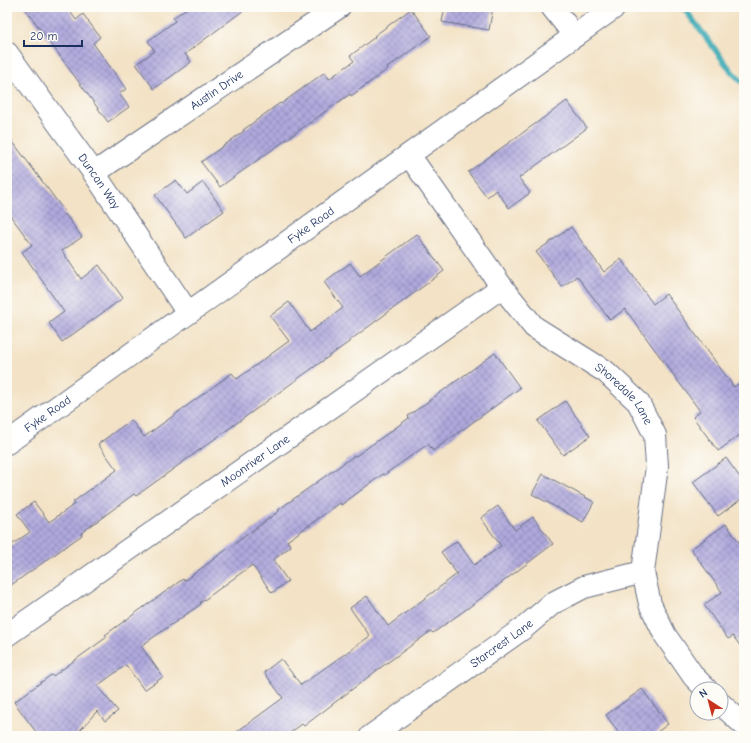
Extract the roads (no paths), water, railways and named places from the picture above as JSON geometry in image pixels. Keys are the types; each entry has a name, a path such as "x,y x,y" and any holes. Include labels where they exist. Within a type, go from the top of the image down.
{"street":[{"name":"Austin Drive","path":"94,173 339,7"},
{"path":"552,7 574,36"},
{"name":"Fyke Road","path":"7,443 615,7"},
{"name":"Duncan Way","path":"7,53 94,173 188,313"},
{"name":"Shoredale Lane","path":"409,155 502,287 534,327 606,372 638,402 655,435 657,466 643,572 650,604 665,635 698,681"},
{"name":"Moonriver Lane","path":"7,635 502,287"},
{"name":"Starcrest Lane","path":"371,736 525,627 553,603 584,587 643,572"},
{"path":"729,711 744,725"}],"waterway":[{"path":"683,7 732,72 744,84"}]}
